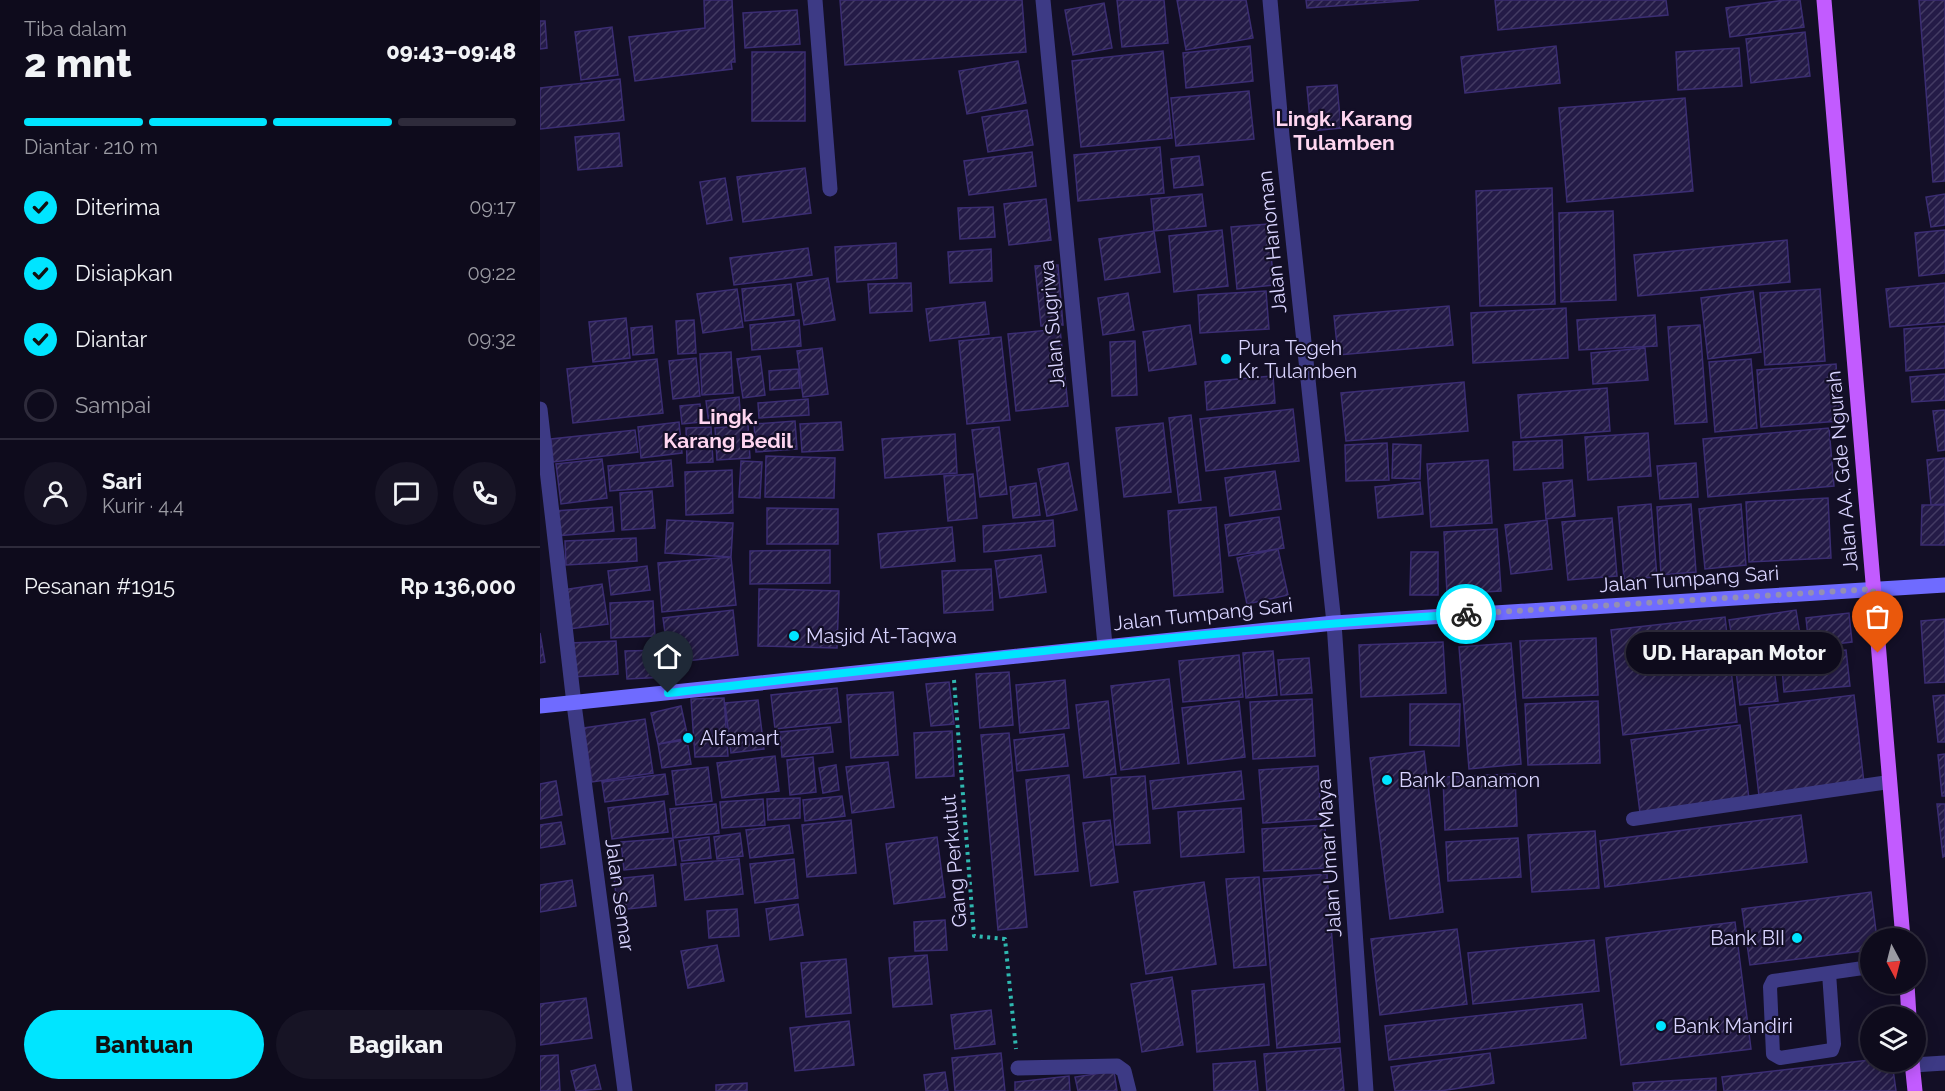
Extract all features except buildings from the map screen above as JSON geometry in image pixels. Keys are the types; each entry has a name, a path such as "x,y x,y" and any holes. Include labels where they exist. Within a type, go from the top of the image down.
{"main road":[{"name":"Jalan AA. Gde Ngurah","path":"1824,0 1902,928"},
{"name":"Jalan Tumpang Sari","path":"540,706 1105,645 1334,623 1945,585"},
{"path":"1913,1072 1915,1091"}],"street":[{"path":"815,0 830,189"},
{"name":"Jalan Sugriwa","path":"1042,0 1105,645"},
{"name":"Jalan Hanoman","path":"1270,0 1282,136 1334,623"},
{"name":"Jalan Semar","path":"540,410 574,704 625,1091"},
{"name":"Jalan Umar Maya","path":"1334,623 1366,1091"},
{"path":"1926,1064 1945,1063"},
{"path":"1018,1068 1117,1066 1124,1071 1129,1091"}],"lane":[{"path":"1633,819 1889,782"},
{"path":"1829,973 1834,1044 1832,1050 1780,1058 1773,1054 1770,987 1773,981 1860,968"}],"path":[{"name":"Gang Perkutut","path":"953,661 974,936 1005,939 1018,1068"}],"way so far":[{"path":"1466,614 1873,589 1878,653"}],"place":[{"name":"Pura Tegeh Kr. Tulamben","path":"1226,359"},
{"name":"Masjid At-Taqwa","path":"794,636"},
{"name":"UD. Harapan Motor","path":"1878,653"},
{"name":"Alfamart","path":"688,738"},
{"name":"Bank Danamon","path":"1387,780"},
{"name":"Bank BII","path":"1797,938"},
{"name":"Bank Mandiri","path":"1661,1026"}],"district":[{"name":"Lingk. Karang Tulamben","path":"1344,130"},
{"name":"Lingk. Karang Bedil","path":"728,428"}],"route":[{"path":"668,693 1105,645 1334,623 1466,614"}]}
